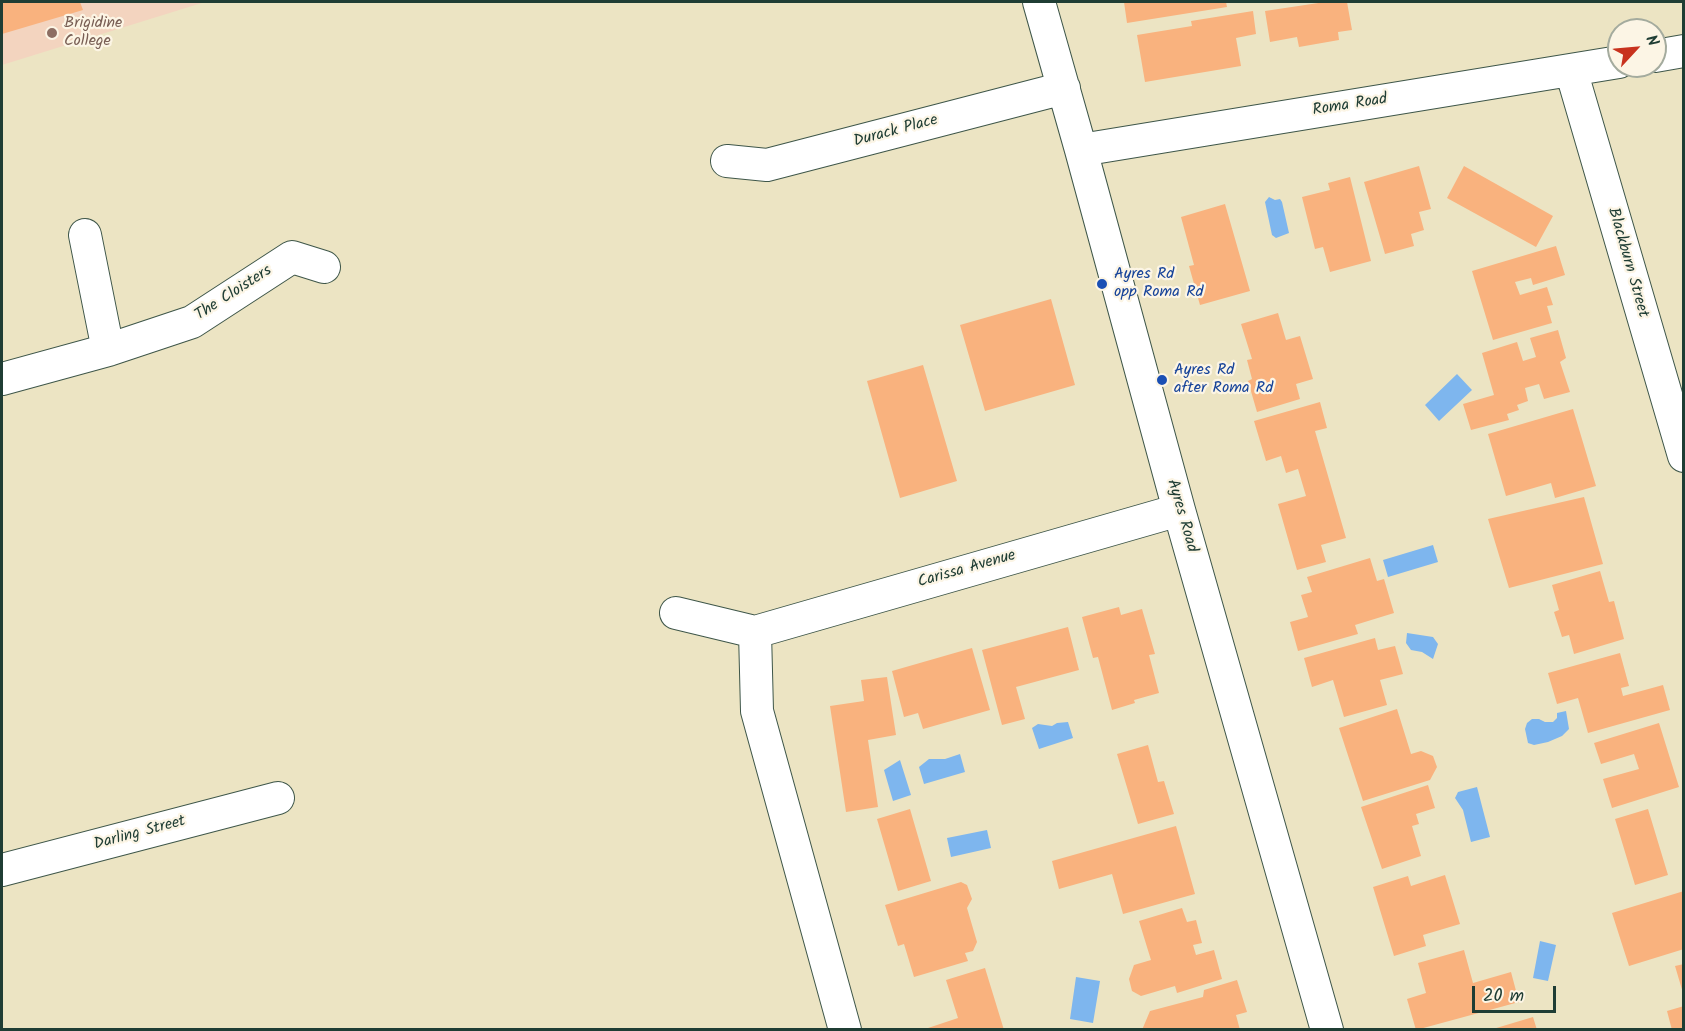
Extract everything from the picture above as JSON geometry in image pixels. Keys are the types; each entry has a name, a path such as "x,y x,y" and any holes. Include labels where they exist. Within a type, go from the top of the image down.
{"street":[{"name":"Ayres Road","path":"1039,2 1179,510 1328,1029"},
{"path":"1667,54 1683,51"},
{"name":"Roma Road","path":"1081,150 1607,64"},
{"name":"Blackburn Street","path":"1571,70 1683,456"},
{"name":"Durack Place","path":"727,161 767,165 1064,88"},
{"path":"85,235 108,350"},
{"name":"The Cloisters","path":"2,379 108,350 192,322 292,257 324,267"},
{"name":"Carissa Avenue","path":"676,613 755,632 1179,510"},
{"path":"755,632 757,711 845,1029"},
{"name":"Darling Street","path":"2,870 278,798"}],"shaded area":[{"name":"Brigidine College","path":"2,2 205,2 2,65"}],"water":[{"path":"1269,197 1275,200 1280,199 1282,202 1289,233 1276,238 1272,235 1265,202"},
{"path":"1457,374 1472,390 1439,421 1425,405"},
{"path":"1433,545 1438,562 1388,577 1383,560"},
{"path":"1407,633 1433,637 1438,644 1433,659 1422,652 1411,650 1406,643"},
{"path":"1566,711 1569,729 1562,736 1534,745 1528,743 1525,729 1527,723 1532,719 1553,722 1557,718 1557,713"},
{"path":"1068,722 1073,738 1039,749 1032,728 1038,724 1052,726"},
{"path":"960,754 965,772 924,784 919,767 929,759 945,759"},
{"path":"900,760 911,795 893,801 884,770"},
{"path":"1477,787 1490,837 1471,842 1463,810 1455,798 1458,792"},
{"path":"987,830 991,848 951,857 947,838"},
{"path":"1540,941 1556,945 1548,981 1533,978"},
{"path":"1076,977 1100,981 1093,1023 1070,1019"}],"building":[{"path":"2,2 80,2 83,10 2,34"},
{"path":"1124,2 1226,2 1227,7 1127,23"},
{"path":"1325,2 1347,2 1352,30 1338,32 1339,40 1299,47 1297,37 1270,42 1265,11"},
{"path":"1253,11 1256,34 1236,38 1241,66 1145,82 1137,35 1192,26 1191,21"},
{"path":"1419,166 1431,209 1419,212 1424,230 1411,234 1414,246 1385,254 1364,182"},
{"path":"1464,166 1553,216 1536,247 1447,198"},
{"path":"1350,177 1371,261 1330,272 1323,247 1315,249 1302,197 1330,190 1328,183"},
{"path":"1225,204 1250,291 1200,305 1189,266 1194,265 1181,217"},
{"path":"1556,246 1565,275 1533,285 1531,278 1515,282 1520,295 1547,287 1553,305 1547,306 1552,323 1493,340 1472,271"},
{"path":"1051,299 1075,385 985,411 960,325"},
{"path":"1278,313 1286,340 1300,336 1313,379 1296,384 1300,399 1257,412 1248,381 1252,379 1247,360 1252,359 1241,324"},
{"path":"1558,330 1566,358 1560,362 1570,392 1544,399 1539,384 1525,388 1528,401 1517,405 1519,410 1507,414 1509,420 1471,430 1463,404 1494,395 1482,353 1517,342 1523,361 1536,357 1530,338"},
{"path":"923,365 957,481 900,498 867,381"},
{"path":"1320,402 1327,428 1315,431 1346,538 1321,545 1326,562 1297,570 1278,504 1306,496 1298,469 1286,473 1281,456 1266,461 1254,421"},
{"path":"1573,409 1596,486 1555,498 1551,483 1506,496 1488,434"},
{"path":"1584,497 1603,564 1509,588 1488,519"},
{"path":"1370,558 1377,581 1384,579 1394,613 1355,625 1358,634 1298,651 1290,622 1308,617 1301,595 1312,592 1307,577"},
{"path":"1600,571 1609,602 1614,601 1624,639 1574,654 1569,635 1562,637 1554,612 1559,610 1552,585"},
{"path":"1119,607 1121,615 1142,609 1155,654 1149,655 1159,693 1134,700 1135,703 1112,710 1098,657 1093,658 1082,617"},
{"path":"1068,627 1079,670 1016,687 1025,719 1002,725 982,650"},
{"path":"1375,638 1378,650 1395,646 1403,674 1380,680 1387,705 1344,717 1333,680 1312,687 1304,658"},
{"path":"972,648 990,710 923,729 918,713 904,717 892,671"},
{"path":"1620,653 1629,686 1621,688 1623,696 1663,685 1670,710 1588,733 1578,698 1557,704 1548,673"},
{"path":"887,677 896,735 868,740 878,807 846,812 830,706 864,701 861,680"},
{"path":"1397,709 1411,754 1421,751 1433,756 1437,767 1430,780 1363,801 1339,728"},
{"path":"1659,723 1679,787 1612,808 1603,779 1639,769 1634,754 1601,764 1594,743"},
{"path":"1148,745 1158,782 1164,781 1174,814 1138,824 1117,754"},
{"path":"1428,785 1435,808 1416,814 1419,824 1412,826 1421,856 1382,869 1361,807"},
{"path":"910,809 931,881 898,891 877,819"},
{"path":"1648,809 1668,875 1635,885 1615,819"},
{"path":"1176,826 1195,894 1123,914 1112,874 1059,889 1052,861"},
{"path":"1445,875 1460,924 1423,935 1426,946 1394,956 1373,887 1408,876 1411,886"},
{"path":"961,882 967,885 972,899 967,908 977,942 973,951 965,953 968,961 914,977 904,944 898,946 885,905"},
{"path":"1684,891 1684,949 1629,966 1612,913"},
{"path":"1182,908 1187,922 1196,920 1202,943 1193,945 1196,955 1214,950 1222,979 1177,993 1175,986 1141,996 1132,991 1129,979 1134,965 1151,960 1139,921"},
{"path":"1464,950 1473,983 1511,972 1519,1002 1416,1030 1407,999 1426,993 1418,963"},
{"path":"1684,964 1684,993 1683,993 1675,966"},
{"path":"985,968 1004,1030 922,1030 958,1018 946,980"},
{"path":"1237,980 1247,1012 1236,1015 1240,1030 1142,1030 1150,1011 1203,997 1204,990"},
{"path":"1684,1006 1684,1030 1672,1030 1667,1011"},
{"path":"1533,1017 1537,1030 1493,1029"}],"place":[{"name":"Brigidine College","path":"52,33"},
{"name":"Ayres Rd opp Roma Rd","path":"1102,284"},
{"name":"Ayres Rd after Roma Rd","path":"1162,380"}]}
